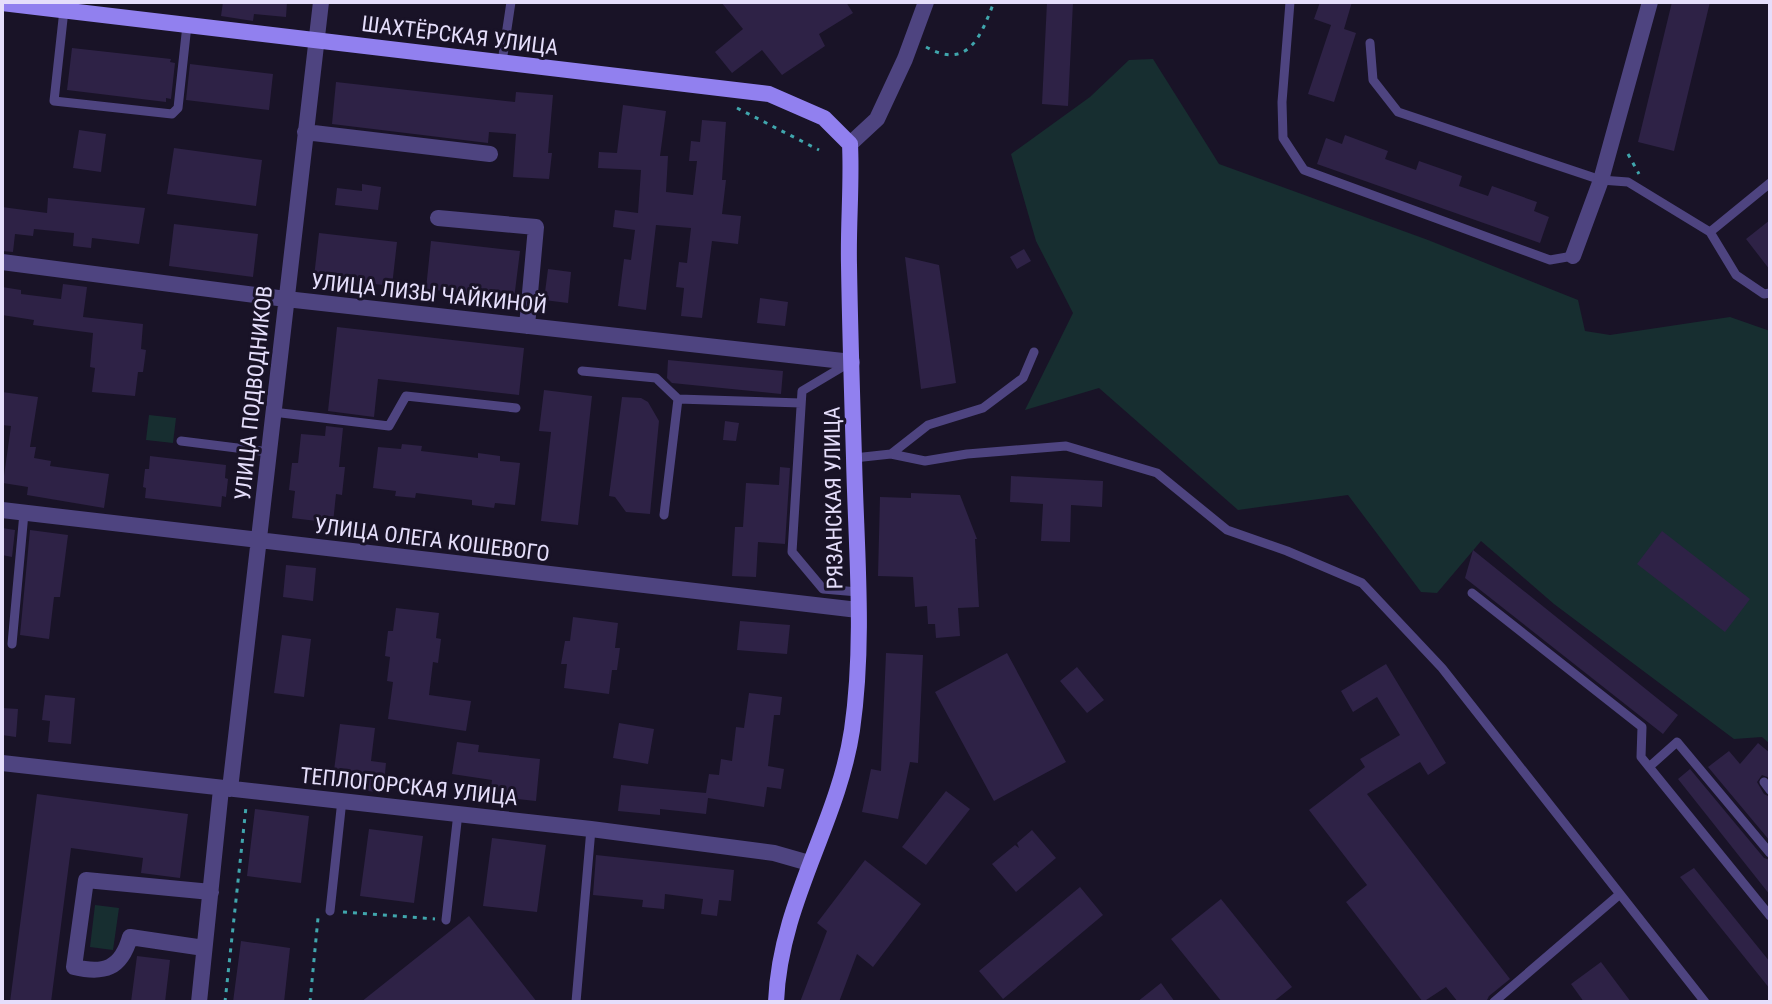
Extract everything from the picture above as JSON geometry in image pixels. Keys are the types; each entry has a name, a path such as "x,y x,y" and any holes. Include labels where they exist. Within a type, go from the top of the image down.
{"main road":[{"name":"ШАХТЁРСКАЯ УЛИЦА","path":"2,3 769,94 824,118 850,144"},
{"name":"РЯЗАНСКАЯ УЛИЦА","path":"776,1002 777,973 787,926 840,779 851,733 857,685 858,592 849,261 850,144"}],"street":[{"name":"УЛИЦА ПОДВОДНИКОВ","path":"199,1002 259,542 321,2"},
{"path":"850,144 877,119 926,2"},
{"path":"1573,256 1601,180 1650,2"},
{"path":"305,132 490,154"},
{"path":"438,218 536,227 527,326"},
{"name":"УЛИЦА ЛИЗЫ ЧАЙКИНОЙ","path":"2,262 286,299 852,362"},
{"name":"УЛИЦА ОЛЕГА КОШЕВОГО","path":"2,510 858,610"},
{"name":"ТЕПЛОГОРСКАЯ УЛИЦА","path":"2,763 591,829 774,853 809,863"},
{"path":"204,948 130,937 125,954 111,967 94,972 74,967 86,880 211,892"}],"lane":[{"path":"502,62 511,2"},
{"path":"1290,2 1282,102 1283,138 1304,170 1550,260 1573,256"},
{"path":"64,10 54,101 172,114 178,108 187,25"},
{"path":"1370,43 1373,80 1398,112 1601,180 1628,182 1710,232 1736,275 1764,294 1770,293"},
{"path":"1710,232 1770,183"},
{"path":"891,454 928,425 983,408 1023,378 1034,352"},
{"path":"852,362 826,374 802,391 792,552 823,589 858,592"},
{"path":"582,371 656,378 678,399 801,403"},
{"path":"273,412 389,426 406,396 516,408"},
{"path":"664,515 678,399"},
{"path":"181,441 269,452"},
{"path":"854,458 891,454 925,461 967,454 1066,446 1157,473 1227,530 1362,583 1442,668 1705,1002"},
{"path":"12,644 24,513"},
{"path":"1472,593 1642,727 1641,757 1770,916"},
{"path":"1649,767 1677,742 1770,853"},
{"path":"330,911 342,800"},
{"path":"446,920 458,813"},
{"path":"576,1002 591,829"},
{"path":"1494,1002 1620,894"}],"path":[{"path":"911,40 939,55 965,52 979,39 994,2"},
{"path":"225,1002 248,791"},
{"path":"310,1002 319,910 446,920"}],"green space":[{"path":"1153,59 1219,164 1428,240 1578,300 1585,331 1610,335 1730,317 1770,331 1770,744 1762,737 1734,739 1554,604 1481,541 1437,593 1421,592 1348,495 1238,510 1099,388 1025,410 1073,313 1036,241 1011,154 1090,97 1129,60"},
{"path":"149,415 176,418 173,443 146,440"},
{"path":"95,905 119,908 113,950 90,947"}],"building":[{"path":"223,2 287,2 286,17 254,14 253,21 221,16"},
{"path":"721,2 846,2 853,13 819,34 825,46 782,75 762,50 732,73 715,52 743,29"},
{"path":"1047,2 1073,2 1068,106 1042,104"},
{"path":"1320,2 1352,2 1344,29 1356,33 1334,102 1308,94 1331,25 1314,19"},
{"path":"1672,2 1710,2 1674,151 1638,142"},
{"path":"72,48 171,59 170,62 175,63 171,99 166,98 166,102 67,90"},
{"path":"190,64 273,74 269,110 186,100"},
{"path":"336,82 515,102 516,92 553,95 549,179 513,177 516,134 489,132 488,143 332,124"},
{"path":"623,105 666,111 660,156 668,156 666,192 693,195 697,161 689,161 691,141 700,142 702,120 726,122 722,180 726,180 722,214 741,216 738,244 712,241 702,318 681,316 684,288 676,287 679,262 687,263 691,228 656,225 646,310 618,306 624,259 631,260 635,230 613,227 615,210 638,213 641,170 598,168 599,152 617,153"},
{"path":"79,130 106,134 101,172 73,168"},
{"path":"1345,135 1388,151 1385,159 1416,170 1419,161 1462,176 1459,186 1488,196 1492,186 1537,202 1534,211 1549,217 1540,243 1317,164 1326,138 1342,144"},
{"path":"174,148 262,160 256,206 167,194"},
{"path":"362,184 381,187 378,210 335,205 337,188 362,191"},
{"path":"48,198 145,208 139,244 92,238 91,248 73,246 74,233 34,229 33,236 15,234 13,252 2,251 2,207 47,213"},
{"path":"1770,220 1770,270 1746,239"},
{"path":"174,224 258,234 253,277 169,266"},
{"path":"319,233 397,242 392,286 314,277"},
{"path":"431,241 520,251 514,299 426,289"},
{"path":"1024,249 1031,261 1017,269 1010,257"},
{"path":"905,257 939,265 956,383 921,389"},
{"path":"548,269 571,272 568,303 544,300"},
{"path":"63,284 87,287 83,317 143,324 141,349 146,350 143,372 138,372 135,396 92,392 95,368 90,367 93,333 33,325 34,320 2,315 2,287 21,290 21,294 61,299"},
{"path":"760,298 788,302 785,326 757,323"},
{"path":"337,327 524,348 519,395 378,379 374,417 328,411"},
{"path":"668,360 783,371 781,394 672,383 667,378"},
{"path":"544,390 592,396 578,525 541,521 551,432 539,431"},
{"path":"2,392 38,397 30,447 36,447 34,458 51,461 50,466 109,474 104,508 27,495 28,487 3,483 11,426 2,425"},
{"path":"622,397 641,398 648,402 659,421 650,514 626,512 615,497 609,496"},
{"path":"725,421 739,423 736,441 723,440"},
{"path":"326,426 343,428 339,467 345,467 342,495 336,494 333,523 292,518 295,491 289,490 292,463 298,463 301,434 325,436"},
{"path":"402,444 422,446 421,451 478,458 478,453 500,456 500,461 520,463 515,505 495,503 494,508 472,505 472,500 416,493 415,498 395,496 396,491 373,488 378,447 401,449"},
{"path":"150,456 226,465 226,497 222,496 221,507 145,498 145,469 149,469"},
{"path":"780,467 790,468 785,544 758,542 756,577 732,576 735,527 743,527 746,483 779,485"},
{"path":"1011,476 1103,481 1102,507 1071,505 1070,542 1041,541 1043,504 1010,502"},
{"path":"911,493 960,495 977,539 979,607 958,608 960,636 936,638 935,624 928,624 927,606 915,607 913,577 878,576 880,497 911,498"},
{"path":"2,528 15,530 12,557 2,555"},
{"path":"30,530 68,535 60,597 54,597 49,639 20,635"},
{"path":"1662,531 1750,599 1725,632 1637,564"},
{"path":"1473,550 1678,715 1663,734 1465,578"},
{"path":"286,565 316,568 313,601 283,597"},
{"path":"396,608 439,613 436,638 441,639 438,663 433,662 429,695 471,701 466,731 388,719 393,682 387,681 390,657 385,656 388,631 393,631"},
{"path":"573,617 618,623 615,648 620,648 617,670 612,670 609,694 564,688 567,664 561,664 565,641 570,641"},
{"path":"740,621 790,625 787,654 737,650"},
{"path":"282,635 311,639 304,697 274,693"},
{"path":"886,653 923,655 918,763 910,762 898,819 862,812 871,769 881,771"},
{"path":"1007,653 1066,762 994,801 935,692"},
{"path":"1386,664 1446,763 1428,775 1420,762 1367,794 1510,979 1486,1002 1458,1002 1446,987 1423,1002 1346,902 1367,885 1309,810 1365,767 1360,759 1400,735 1377,697 1353,712 1341,691"},
{"path":"1077,667 1104,700 1087,713 1060,681"},
{"path":"749,693 782,697 780,715 774,715 768,766 784,769 781,789 767,787 764,807 708,798 706,814 660,809 660,815 618,811 621,785 706,793 709,774 719,775 721,759 732,761 736,727 744,728"},
{"path":"45,695 75,698 71,744 48,742 50,721 42,720"},
{"path":"2,708 18,709 16,737 2,735"},
{"path":"619,723 654,729 648,764 613,758"},
{"path":"340,724 375,728 371,761 386,763 383,793 332,786"},
{"path":"457,742 479,745 478,752 540,759 536,801 490,796 492,780 452,774"},
{"path":"1758,743 1770,753 1770,778 1762,775 1757,782 1764,794 1770,797 1770,841 1708,767 1729,751 1740,764"},
{"path":"1690,769 1764,858 1770,860 1770,895 1678,779"},
{"path":"946,791 970,809 926,865 902,847"},
{"path":"37,794 188,814 180,878 141,873 143,858 71,848 51,1002 10,1002"},
{"path":"255,809 309,816 301,883 247,876"},
{"path":"369,829 423,836 414,903 360,896"},
{"path":"1032,830 1056,858 1016,892 992,864 1015,845 1019,848 1017,843"},
{"path":"492,838 546,845 537,912 483,906"},
{"path":"596,855 734,870 731,901 719,900 717,916 701,914 703,899 665,894 664,909 642,907 643,900 593,895"},
{"path":"865,860 921,904 873,967 857,954 839,1002 800,1002 827,931 817,923"},
{"path":"1694,868 1770,962 1770,989 1680,877"},
{"path":"1080,887 1103,915 1003,999 979,971"},
{"path":"1221,899 1292,987 1273,1002 1222,1002 1171,939"},
{"path":"469,916 537,1002 361,1002"},
{"path":"241,941 290,948 284,1002 233,1002"},
{"path":"137,956 170,960 165,1002 131,1002"},
{"path":"1601,962 1631,1002 1584,1002 1571,984"},
{"path":"1161,983 1175,1002 1137,1002"}]}
